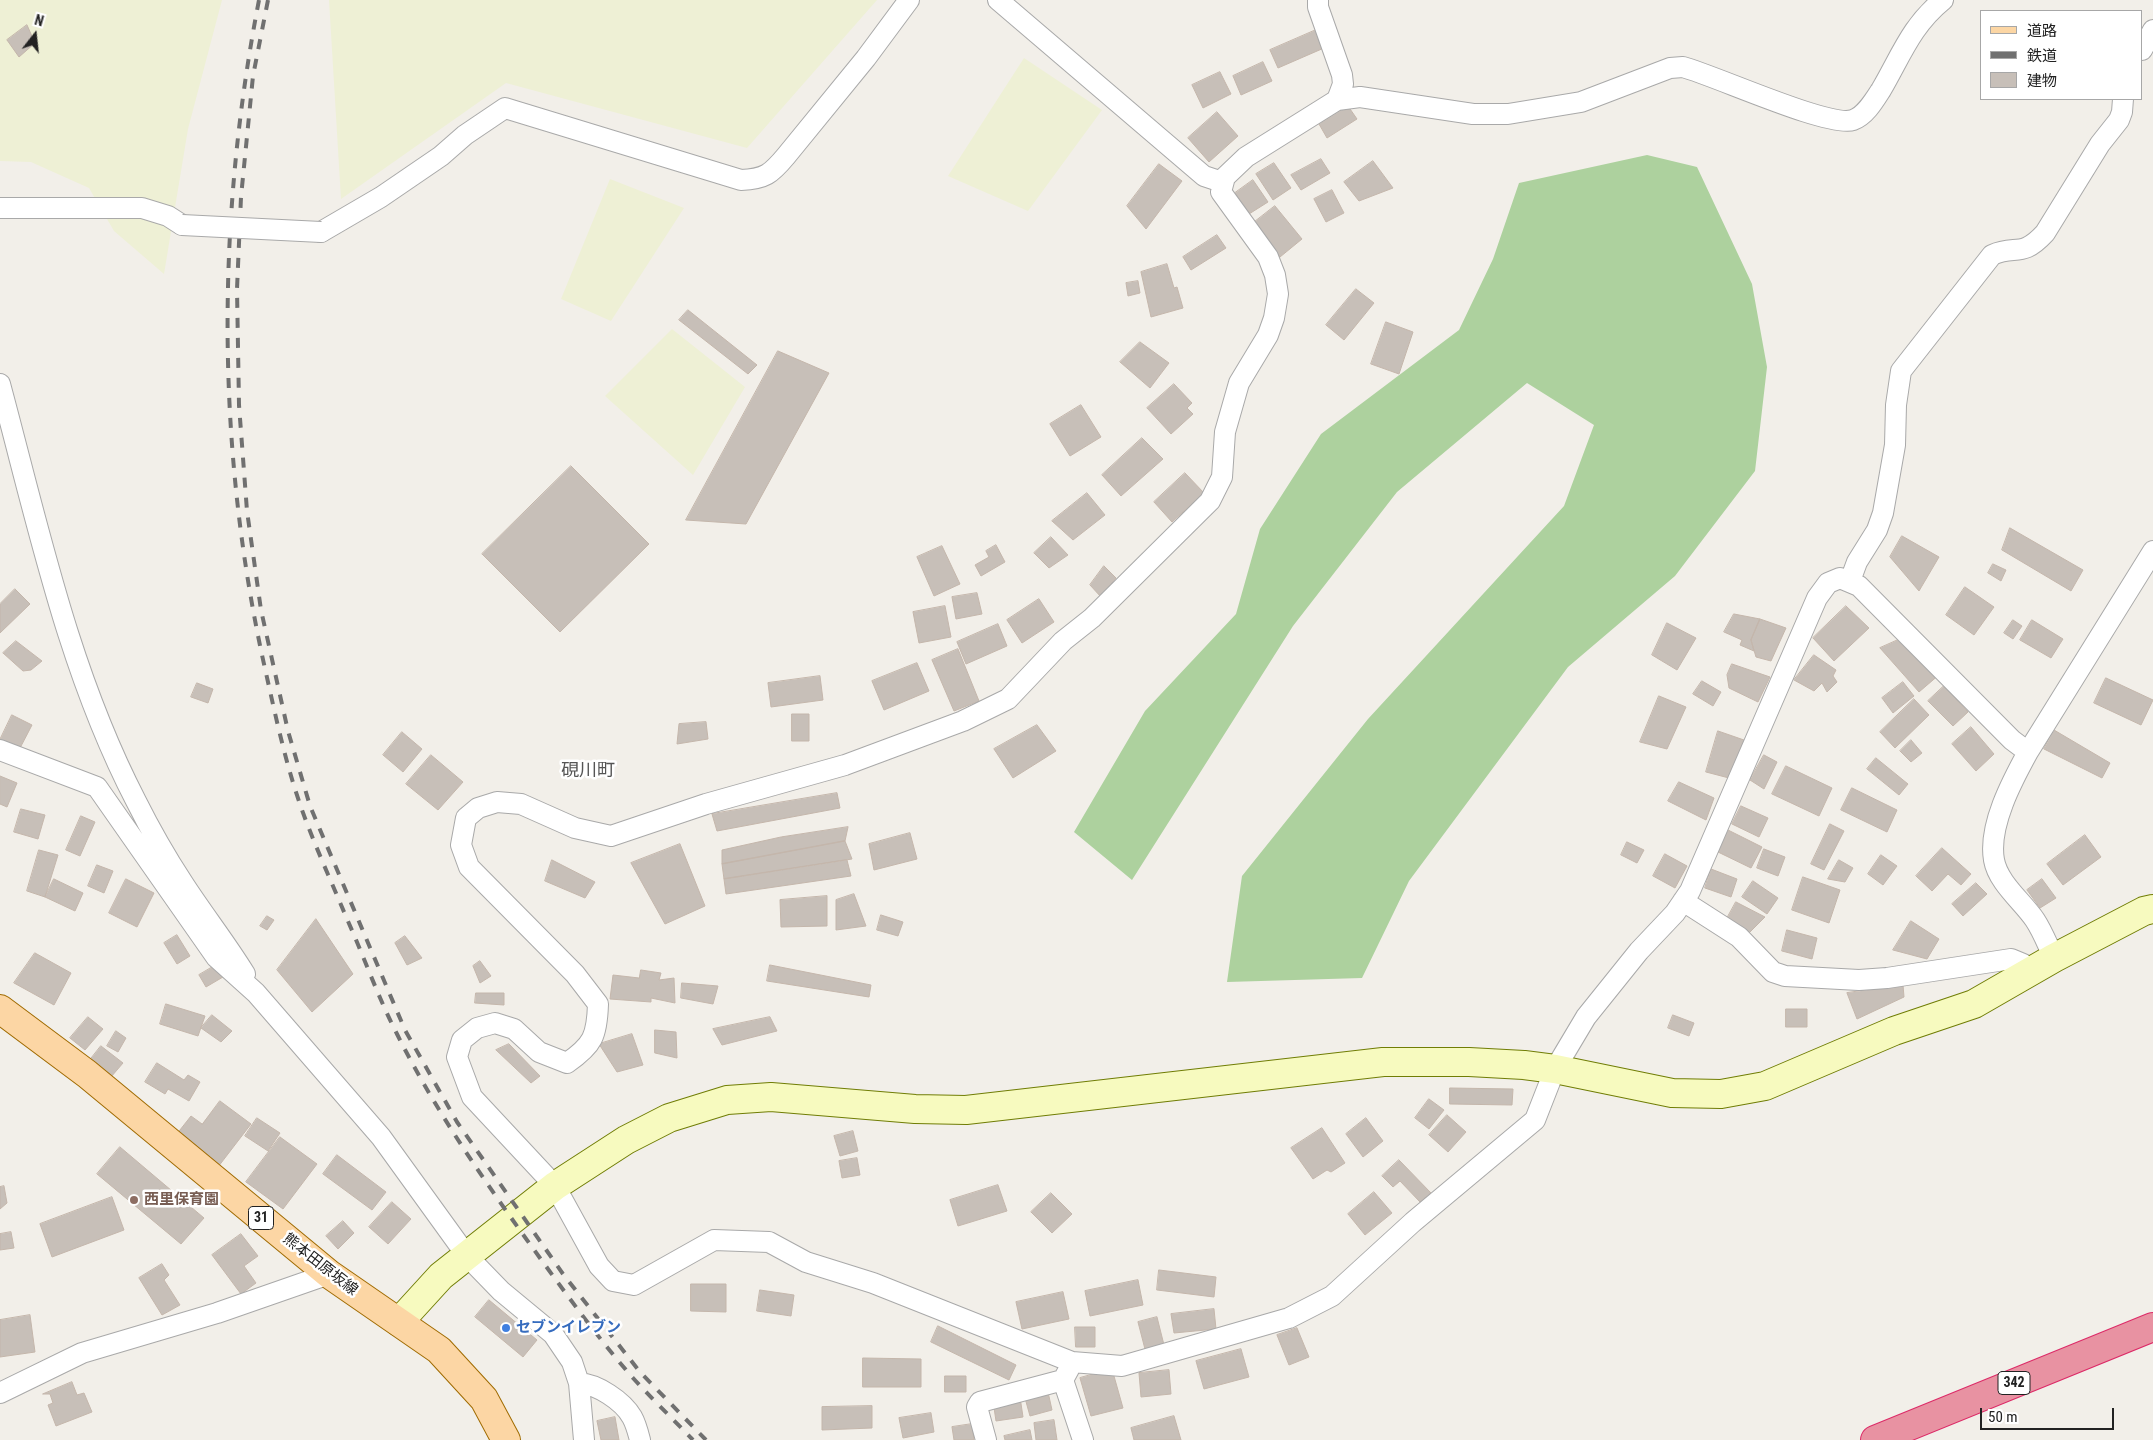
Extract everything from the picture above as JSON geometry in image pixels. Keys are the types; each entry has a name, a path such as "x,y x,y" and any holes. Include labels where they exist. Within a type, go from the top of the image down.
{"highway":[{"name":"342","path":"1875,1440 2153,1327"}],"main road":[{"name":"熊本田原坂線","path":"0,1009 87,1074 329,1274 440,1350 484,1400 506,1440"}],"street":[{"path":"4,208 142,208 168,216 182,225 321,232 381,197 441,156 465,135 505,108 741,180 759,179 773,171 786,156 866,58 909,0"},
{"path":"998,0 1204,176 1222,182"},
{"path":"1318,0 1318,8 1342,75 1343,84 1337,100"},
{"path":"1068,1371 874,1283 806,1262 769,1242 714,1240 634,1285 613,1281 599,1266 556,1186 472,1097 457,1057 462,1040 477,1028 495,1023 514,1029 539,1052 567,1063 585,1050 593,1039 597,1027 598,1004 575,974 469,867 461,845 466,818 478,808 497,802 521,804 576,828 611,836 706,804 846,765 963,721 1008,699 1063,641 1092,618 1210,501 1222,476 1225,432 1232,403 1239,382 1268,335 1274,318 1278,294 1275,275 1268,257 1223,197 1220,188 1228,172 1246,157 1337,100 1360,97 1473,114 1508,114 1581,102 1670,68 1683,67 1812,115 1843,122 1854,120 1866,111 1881,90 1910,34 1943,0"},
{"path":"2143,48 2153,30"},
{"path":"1850,581 1857,562 1877,530 1882,512 1895,445 1896,405 1901,371 1992,256 1999,252 2027,248 2045,233 2100,144 2119,120 2123,100"},
{"path":"0,384 55,592 88,695 136,800 182,882 227,945 256,993"},
{"path":"2043,965 2036,921 2004,880 1994,861 1995,836 2006,796 2028,752 2153,551"},
{"path":"986,1440 976,1407 980,1402 1068,1371 1122,1366 1289,1318 1332,1296 1413,1222 1536,1120 1555,1069 1602,994 1639,951 1676,913 1684,901 1817,598 1834,579 1850,581 1859,586 2012,740 2028,752"},
{"path":"0,750 97,787 216,957 256,993 382,1137 467,1256 502,1291 554,1334 572,1362 579,1383 584,1440"},
{"path":"1684,901 1739,937 1773,972 1785,976 1859,980 1961,969 2011,960 2023,964 2043,965"},
{"path":"399,1322 441,1276 556,1186 626,1140 668,1118 727,1100 771,1097 915,1109 966,1110 1383,1062 1470,1062 1555,1069 1672,1093 1721,1094 1765,1086 1894,1031 1974,1004 2144,911 2153,909"},
{"path":"0,1393 82,1353 217,1313 329,1274"},
{"path":"1068,1371 1083,1440"},
{"path":"579,1383 594,1387 625,1409 631,1416 640,1440"}],"green space":[{"path":"0,0 222,0 188,129 164,274 114,231 89,188 31,162 0,161"},
{"path":"329,0 877,0 747,148 506,83 341,199"},
{"path":"1024,58 1102,110 1028,211 948,176"},
{"path":"1647,155 1697,167 1752,284 1767,367 1755,471 1675,576 1568,667 1409,881 1362,978 1227,982 1242,876 1368,719 1564,506 1594,425 1527,383 1397,492 1293,626 1132,880 1074,832 1145,711 1236,614 1260,529 1321,434 1459,330 1493,259 1519,183"},
{"path":"610,179 684,208 611,321 561,299"},
{"path":"672,329 745,387 693,475 605,396"}],"building":[{"path":"27,25 35,43 19,57 7,40"},
{"path":"1316,30 1324,48 1278,68 1270,50"},
{"path":"1263,62 1272,81 1241,95 1233,76"},
{"path":"1220,72 1231,94 1203,108 1192,85"},
{"path":"1348,106 1357,119 1327,138 1319,124"},
{"path":"1217,112 1238,136 1209,162 1188,138"},
{"path":"1321,159 1330,173 1301,190 1291,175"},
{"path":"1373,161 1393,188 1359,201 1344,182"},
{"path":"1274,163 1291,188 1273,200 1256,174"},
{"path":"1159,164 1182,181 1146,229 1127,206"},
{"path":"1253,180 1268,202 1249,214 1235,193"},
{"path":"1332,190 1344,213 1326,222 1314,199"},
{"path":"1275,206 1302,239 1280,257 1252,224"},
{"path":"1217,235 1226,248 1191,270 1183,257"},
{"path":"1167,264 1174,288 1177,287 1183,308 1151,317 1141,272"},
{"path":"1138,281 1140,293 1128,296 1126,283"},
{"path":"1356,289 1374,303 1344,340 1326,325"},
{"path":"688,310 757,365 748,374 679,320"},
{"path":"1386,322 1413,332 1399,374 1371,364"},
{"path":"1140,342 1169,363 1150,388 1120,362"},
{"path":"778,351 829,373 746,524 686,520"},
{"path":"1174,384 1192,403 1187,408 1193,414 1171,434 1147,408"},
{"path":"1081,405 1101,437 1070,456 1050,424"},
{"path":"1142,438 1163,459 1121,496 1102,475"},
{"path":"571,466 649,544 560,632 482,554"},
{"path":"1185,473 1204,493 1172,522 1154,502"},
{"path":"1087,493 1105,515 1073,540 1052,521"},
{"path":"2010,528 2083,570 2071,591 2002,550"},
{"path":"1902,536 1939,557 1919,591 1890,557"},
{"path":"1051,537 1068,555 1049,568 1034,553"},
{"path":"996,545 1005,562 981,576 975,565 989,557 986,551"},
{"path":"942,546 960,584 934,596 917,557"},
{"path":"1993,564 2006,570 2001,581 1988,573"},
{"path":"1104,566 1116,578 1101,597 1090,585"},
{"path":"1965,587 1994,607 1974,635 1946,615"},
{"path":"15,589 30,604 0,633 0,604"},
{"path":"977,593 982,614 956,619 952,597"},
{"path":"1039,599 1054,622 1022,643 1007,620"},
{"path":"945,606 951,637 919,643 913,612"},
{"path":"1846,606 1869,628 1834,661 1813,638"},
{"path":"1734,614 1760,619 1751,640 1754,651 1740,645 1742,640 1724,632"},
{"path":"1760,619 1786,628 1771,661 1756,657 1751,640"},
{"path":"2013,620 2022,626 2013,639 2004,633"},
{"path":"2032,620 2063,639 2051,658 2020,640"},
{"path":"1667,623 1696,638 1677,670 1652,655"},
{"path":"998,624 1007,646 966,664 957,642"},
{"path":"1907,636 1940,674 1919,692 1880,648"},
{"path":"16,641 42,661 31,670 23,671 3,653"},
{"path":"958,649 979,701 954,711 932,660"},
{"path":"1814,655 1836,670 1833,676 1837,682 1827,692 1822,683 1814,691 1794,680"},
{"path":"917,663 929,691 884,710 872,681"},
{"path":"1732,664 1770,677 1758,702 1729,688 1727,675"},
{"path":"820,676 823,700 771,707 768,683"},
{"path":"2106,678 2153,700 2141,725 2094,703"},
{"path":"1702,681 1721,692 1713,706 1693,694"},
{"path":"1903,682 1914,696 1893,713 1882,698"},
{"path":"197,683 213,689 208,703 191,697"},
{"path":"1944,686 1968,712 1953,726 1928,701"},
{"path":"1659,696 1686,707 1667,749 1640,742"},
{"path":"1914,699 1929,715 1895,748 1880,732"},
{"path":"792,714 809,714 809,741 792,741"},
{"path":"12,715 32,725 19,750 0,740"},
{"path":"706,722 708,739 677,744 679,724"},
{"path":"1037,725 1056,751 1013,778 994,749"},
{"path":"1971,727 1994,754 1976,771 1952,744"},
{"path":"2054,730 2110,763 2102,778 2044,749"},
{"path":"1718,731 1744,740 1729,778 1706,772"},
{"path":"402,732 422,749 403,772 383,755"},
{"path":"1911,740 1922,753 1911,762 1900,751"},
{"path":"431,755 463,782 438,810 406,784"},
{"path":"1764,755 1777,762 1764,789 1750,780"},
{"path":"1876,758 1908,784 1899,795 1867,769"},
{"path":"1786,766 1832,788 1819,816 1772,794"},
{"path":"0,776 17,783 7,807 0,804"},
{"path":"1679,782 1714,798 1706,820 1668,801"},
{"path":"1852,788 1897,810 1887,832 1841,810"},
{"path":"837,793 840,808 717,831 712,814"},
{"path":"1741,806 1768,818 1759,837 1732,824"},
{"path":"21,809 45,815 38,839 14,832"},
{"path":"81,816 95,822 80,856 66,850"},
{"path":"1830,824 1844,831 1824,870 1811,864"},
{"path":"848,827 845,841 722,864 722,850 781,837"},
{"path":"1728,830 1762,847 1751,868 1718,852"},
{"path":"910,833 917,859 874,870 869,844"},
{"path":"2085,835 2101,857 2063,885 2047,864"},
{"path":"845,841 852,859 724,879 722,864"},
{"path":"1627,842 1644,850 1637,863 1621,855"},
{"path":"680,844 705,906 665,924 631,863"},
{"path":"1942,848 1971,874 1961,885 1948,874 1932,891 1916,876"},
{"path":"1764,849 1785,857 1778,876 1757,868"},
{"path":"39,850 58,855 45,897 27,891"},
{"path":"1665,854 1687,866 1675,888 1653,876"},
{"path":"1881,855 1897,866 1883,885 1868,874"},
{"path":"552,860 595,882 585,898 545,881"},
{"path":"847,860 851,876 726,894 724,879"},
{"path":"1839,860 1853,868 1845,882 1828,879"},
{"path":"97,865 113,871 104,893 88,886"},
{"path":"1711,869 1737,879 1731,897 1705,888"},
{"path":"1803,877 1840,890 1829,923 1792,910"},
{"path":"54,879 83,893 75,911 45,897"},
{"path":"126,879 154,893 137,927 109,913"},
{"path":"2042,879 2056,898 2040,908 2027,890"},
{"path":"1753,881 1778,898 1767,914 1742,897"},
{"path":"1976,883 1987,894 1963,916 1952,904"},
{"path":"854,894 866,926 836,930 836,900"},
{"path":"827,896 827,926 781,927 780,900"},
{"path":"1736,902 1765,917 1746,936 1724,924"},
{"path":"881,915 903,922 898,936 877,930"},
{"path":"267,916 274,920 267,930 260,926"},
{"path":"316,919 353,974 312,1012 277,970"},
{"path":"1911,921 1939,939 1927,959 1893,950"},
{"path":"1787,930 1817,938 1812,959 1782,951"},
{"path":"177,935 190,956 177,964 164,943"},
{"path":"405,936 422,958 407,965 395,943"},
{"path":"35,953 71,973 54,1005 14,983"},
{"path":"480,961 491,976 480,983 473,966"},
{"path":"216,965 223,977 206,987 199,975"},
{"path":"770,965 871,985 869,997 767,981"},
{"path":"641,970 661,973 659,980 674,978 675,1003 651,998 651,1002 610,999 613,975 639,978"},
{"path":"682,983 718,986 713,1004 681,998"},
{"path":"1903,985 1904,997 1857,1019 1847,993"},
{"path":"476,993 504,993 504,1005 475,1003"},
{"path":"166,1004 205,1016 198,1036 160,1024"},
{"path":"1786,1009 1807,1009 1807,1027 1786,1027"},
{"path":"212,1015 232,1031 221,1042 201,1028"},
{"path":"1673,1015 1694,1023 1689,1036 1668,1028"},
{"path":"88,1017 103,1029 85,1050 70,1038"},
{"path":"770,1017 777,1031 722,1045 713,1029"},
{"path":"655,1030 676,1032 677,1058 655,1053"},
{"path":"116,1031 126,1038 118,1052 107,1046"},
{"path":"632,1034 643,1065 617,1072 599,1044"},
{"path":"509,1044 540,1076 531,1083 496,1050"},
{"path":"101,1046 123,1063 111,1077 90,1060"},
{"path":"157,1063 184,1080 188,1075 200,1082 189,1101 168,1089 165,1094 145,1082"},
{"path":"1450,1088 1513,1089 1512,1105 1450,1104"},
{"path":"1429,1099 1444,1110 1429,1129 1415,1118"},
{"path":"220,1101 251,1124 218,1167 176,1135 191,1116 202,1124"},
{"path":"1447,1115 1466,1132 1448,1152 1429,1135"},
{"path":"257,1118 280,1133 268,1151 245,1136"},
{"path":"1366,1118 1383,1141 1363,1157 1346,1134"},
{"path":"1322,1128 1345,1163 1331,1172 1327,1170 1313,1179 1291,1148"},
{"path":"853,1131 858,1151 840,1156 834,1136"},
{"path":"280,1137 317,1164 283,1209 246,1182"},
{"path":"120,1147 204,1218 181,1244 97,1174"},
{"path":"337,1155 386,1192 372,1210 323,1174"},
{"path":"857,1158 860,1175 842,1178 839,1161"},
{"path":"1399,1160 1431,1193 1420,1202 1400,1181 1393,1187 1382,1176"},
{"path":"998,1185 1007,1211 958,1226 950,1200"},
{"path":"4,1186 7,1203 0,1209 0,1187"},
{"path":"1374,1192 1392,1213 1365,1235 1348,1214"},
{"path":"1051,1193 1072,1214 1052,1233 1031,1212"},
{"path":"112,1197 124,1230 52,1257 40,1224"},
{"path":"392,1202 411,1219 388,1244 369,1227"},
{"path":"343,1221 354,1233 338,1249 326,1236"},
{"path":"11,1232 14,1248 0,1250 0,1234"},
{"path":"241,1234 258,1256 244,1266 256,1283 241,1294 212,1255"},
{"path":"162,1264 169,1275 164,1280 180,1305 162,1315 139,1278"},
{"path":"1159,1270 1216,1277 1214,1297 1157,1290"},
{"path":"1138,1280 1143,1305 1090,1316 1085,1291"},
{"path":"691,1284 726,1284 726,1312 691,1311"},
{"path":"760,1290 794,1295 791,1316 757,1311"},
{"path":"1063,1292 1069,1319 1022,1329 1016,1302"},
{"name":"セブンイレブン","path":"489,1300 537,1340 523,1357 475,1317"},
{"path":"1214,1309 1216,1329 1174,1333 1171,1314"},
{"path":"30,1315 35,1352 0,1357 0,1320"},
{"path":"1157,1317 1165,1349 1146,1353 1138,1322"},
{"path":"938,1326 1016,1365 1009,1380 931,1342"},
{"path":"1075,1327 1095,1327 1095,1347 1076,1347"},
{"path":"1297,1328 1309,1357 1289,1365 1277,1335"},
{"path":"1241,1349 1249,1377 1204,1389 1196,1361"},
{"path":"863,1358 921,1359 921,1387 863,1387"},
{"path":"1112,1369 1123,1408 1091,1416 1080,1378"},
{"path":"1169,1370 1171,1394 1141,1397 1139,1373"},
{"path":"945,1376 966,1376 966,1392 945,1392"},
{"path":"72,1382 77,1395 84,1393 92,1412 56,1426 48,1405 53,1403 50,1394 43,1394"},
{"path":"1048,1392 1052,1410 1030,1416 1025,1398"},
{"path":"1020,1397 1023,1417 996,1421 993,1401"},
{"path":"872,1406 872,1428 822,1430 822,1407"},
{"path":"931,1413 934,1432 903,1438 899,1418"},
{"path":"1174,1416 1181,1440 1134,1440 1131,1428"},
{"path":"615,1417 619,1440 601,1440 597,1421"},
{"path":"1054,1420 1057,1440 1036,1440 1034,1423"},
{"path":"972,1424 974,1440 954,1440 952,1427"},
{"path":"1030,1430 1032,1440 1005,1440 1004,1436"}],"railway":[{"path":"259,0 245,83 235,167 229,252 230,422 238,506 250,590 270,690 291,776 312,837 384,1006 397,1034 443,1117 514,1221 594,1330 633,1378 693,1440"},
{"path":"268,0 253,76 241,197 237,289 239,405 247,511 261,610 288,731 310,806 405,1030 457,1122 563,1274 640,1372 706,1440"}],"place":[{"name":"西里保育園","path":"134,1200"},
{"name":"セブンイレブン","path":"506,1328"}],"district":[{"name":"硯川町","path":"588,771"}]}
